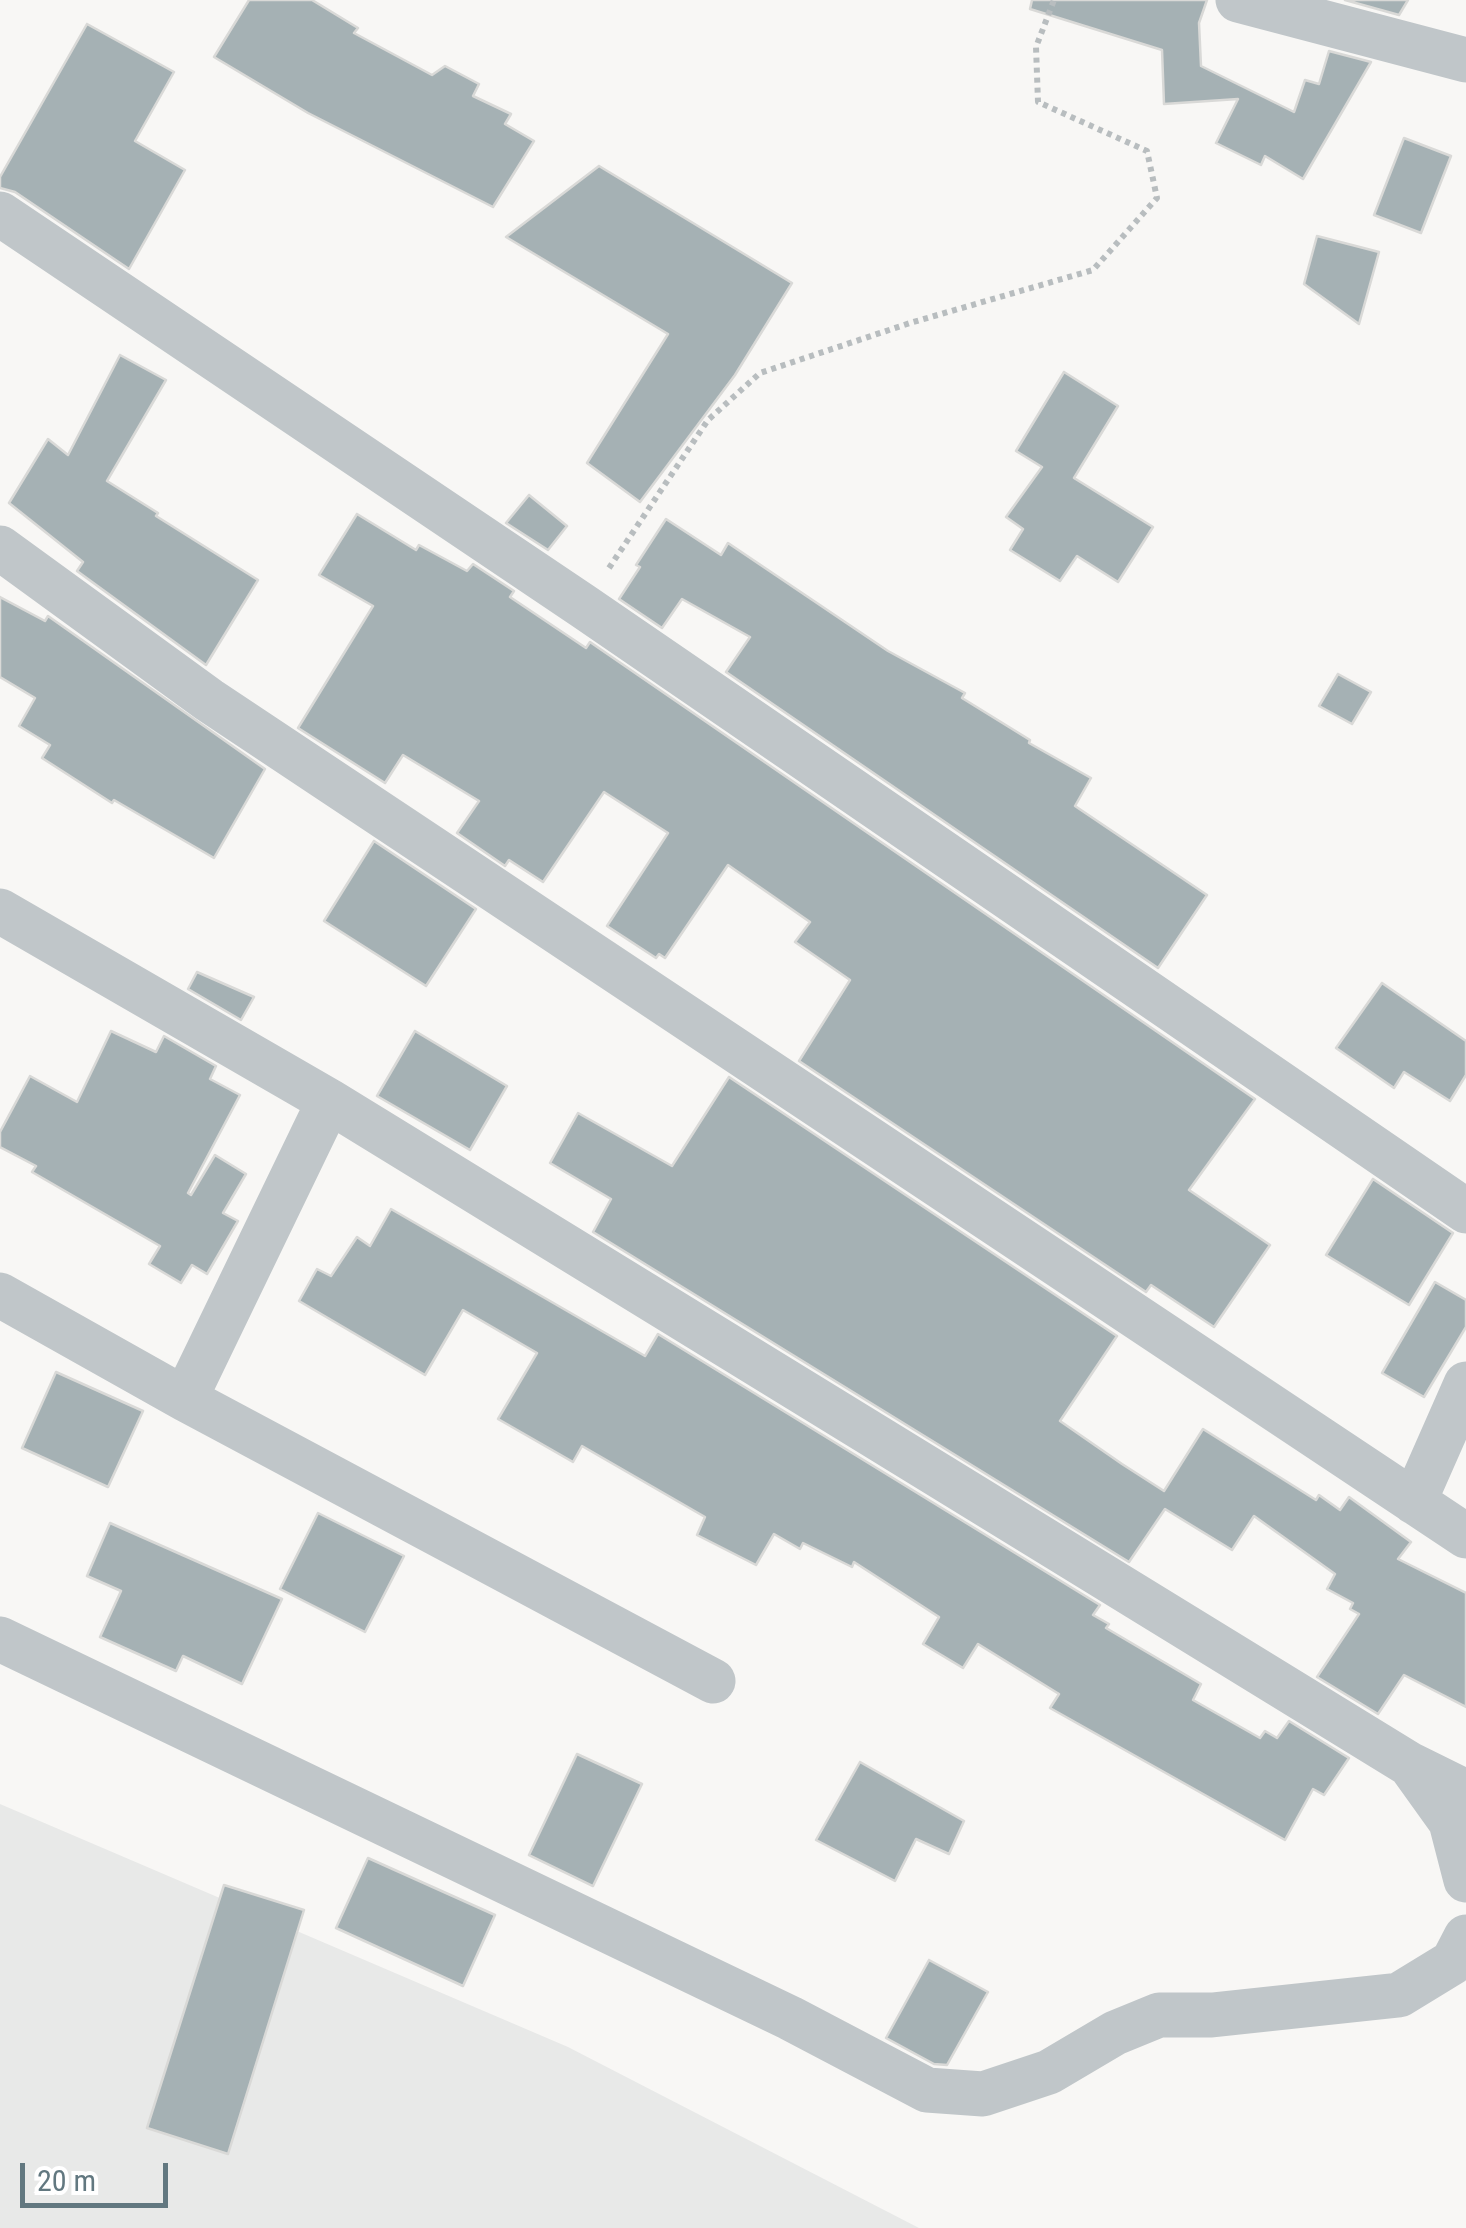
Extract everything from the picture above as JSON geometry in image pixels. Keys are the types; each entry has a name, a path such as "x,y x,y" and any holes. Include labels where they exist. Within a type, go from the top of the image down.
{"street":[{"path":"1243,1 1466,60"},
{"path":"0,214 583,606 1466,1211"},
{"path":"0,548 209,700 1466,1536"},
{"path":"0,911 328,1101 1409,1764 1466,1792"},
{"path":"185,1399 328,1101"},
{"path":"0,1294 185,1399 712,1681"},
{"path":"1414,1502 1466,1384"},
{"path":"0,1639 790,2018 927,2090 983,2094 1049,2072 1115,2032 1159,2015 1212,2015 1399,1996 1453,1962 1466,1937"},
{"path":"1409,1764 1451,1822 1466,1880"}],"path":[{"path":"583,606 708,420 760,372 1092,270 1157,198 1148,152 1038,102 1036,48 1054,0"}],"shaded area":[{"path":"0,1804 568,2047 919,2228 0,2228"}],"building":[{"path":"249,0 312,0 358,28 354,33 432,75 445,66 479,84 473,96 511,114 505,124 534,141 493,207 308,113 214,57"},
{"path":"1032,0 1207,0 1199,23 1201,66 1294,112 1305,80 1319,84 1329,51 1371,62 1303,179 1265,156 1261,165 1216,143 1238,99 1164,104 1162,50 1030,9"},
{"path":"1345,0 1408,0 1399,15"},
{"path":"87,24 174,72 135,141 185,170 129,269 15,192 0,188 0,177"},
{"path":"1404,138 1451,156 1421,233 1374,215"},
{"path":"599,166 792,283 735,375 640,502 587,463 668,334 506,237"},
{"path":"1317,236 1379,252 1359,324 1304,284"},
{"path":"120,355 166,380 107,481 258,580 206,665 77,571 83,562 9,503 48,439 68,455"},
{"path":"1064,372 1118,406 1074,478 1153,527 1118,582 1077,556 1060,581 1010,550 1023,529 1006,517 1042,467 1016,451"},
{"path":"529,495 567,526 548,550 506,523"},
{"path":"357,514 416,550 419,545 467,571 473,564 514,591 510,597 586,648 590,642 1255,1099 1189,1190 1270,1245 1214,1327 1151,1285 1146,1292 799,1061 850,980 795,942 810,922 728,865 665,958 659,954 656,958 607,926 668,833 604,792 543,882 509,860 505,866 457,833 479,801 403,755 385,783 298,728 373,606 319,575"},
{"path":"666,519 721,555 728,543 888,651 965,693 962,698 1030,740 1029,743 1091,778 1075,806 1207,895 1158,968 726,672 750,637 682,599 662,628 619,599"},
{"path":"0,597 45,621 48,616 265,769 214,858 114,800 112,803 42,758 50,745 19,726 35,698 0,677"},
{"path":"1338,674 1371,692 1352,724 1319,706"},
{"path":"374,841 476,909 426,986 324,921"},
{"path":"197,972 254,997 241,1020 188,989"},
{"path":"1382,983 1466,1041 1466,1075 1450,1101 1404,1072 1394,1088 1336,1048"},
{"path":"111,1031 156,1052 164,1036 216,1066 210,1079 240,1095 188,1193 191,1195 215,1155 246,1174 223,1213 238,1221 207,1274 192,1265 181,1283 149,1264 160,1246 32,1172 36,1166 0,1147 0,1132 30,1076 77,1102"},
{"path":"415,1031 507,1086 470,1150 377,1096"},
{"path":"729,1077 1117,1336 1060,1421 1122,1464 1164,1491 1203,1429 1316,1500 1319,1495 1340,1510 1349,1497 1411,1542 1398,1559 1466,1593 1466,1707 1404,1675 1378,1714 1317,1677 1359,1614 1350,1609 1353,1603 1327,1589 1335,1574 1254,1516 1232,1550 1165,1509 1129,1562 593,1232 611,1199 550,1163 578,1113 672,1166"},
{"path":"1373,1179 1453,1233 1409,1305 1326,1255"},
{"path":"391,1209 645,1356 658,1334 1100,1605 1093,1615 1109,1624 1106,1628 1201,1684 1193,1700 1260,1738 1265,1731 1277,1738 1289,1721 1349,1758 1324,1795 1313,1789 1285,1840 1050,1708 1059,1694 978,1644 963,1668 923,1644 939,1617 854,1562 852,1567 803,1543 800,1549 774,1534 756,1565 697,1535 705,1517 582,1446 573,1462 498,1419 537,1353 463,1310 425,1375 299,1301 317,1269 331,1276 357,1237 370,1246"},
{"path":"1435,1282 1466,1300 1466,1327 1424,1397 1382,1373"},
{"path":"56,1372 143,1411 108,1487 22,1448"},
{"path":"318,1513 404,1556 365,1632 280,1589"},
{"path":"110,1523 282,1599 242,1684 183,1656 176,1671 100,1637 121,1591 87,1576"},
{"path":"577,1754 642,1784 593,1886 529,1855"},
{"path":"860,1762 964,1821 949,1854 916,1839 895,1881 816,1840"},
{"path":"368,1858 495,1915 463,1986 336,1928"},
{"path":"224,1885 304,1910 228,2154 147,2128"},
{"path":"929,1960 988,1992 947,2065 934,2064 886,2038"}]}
